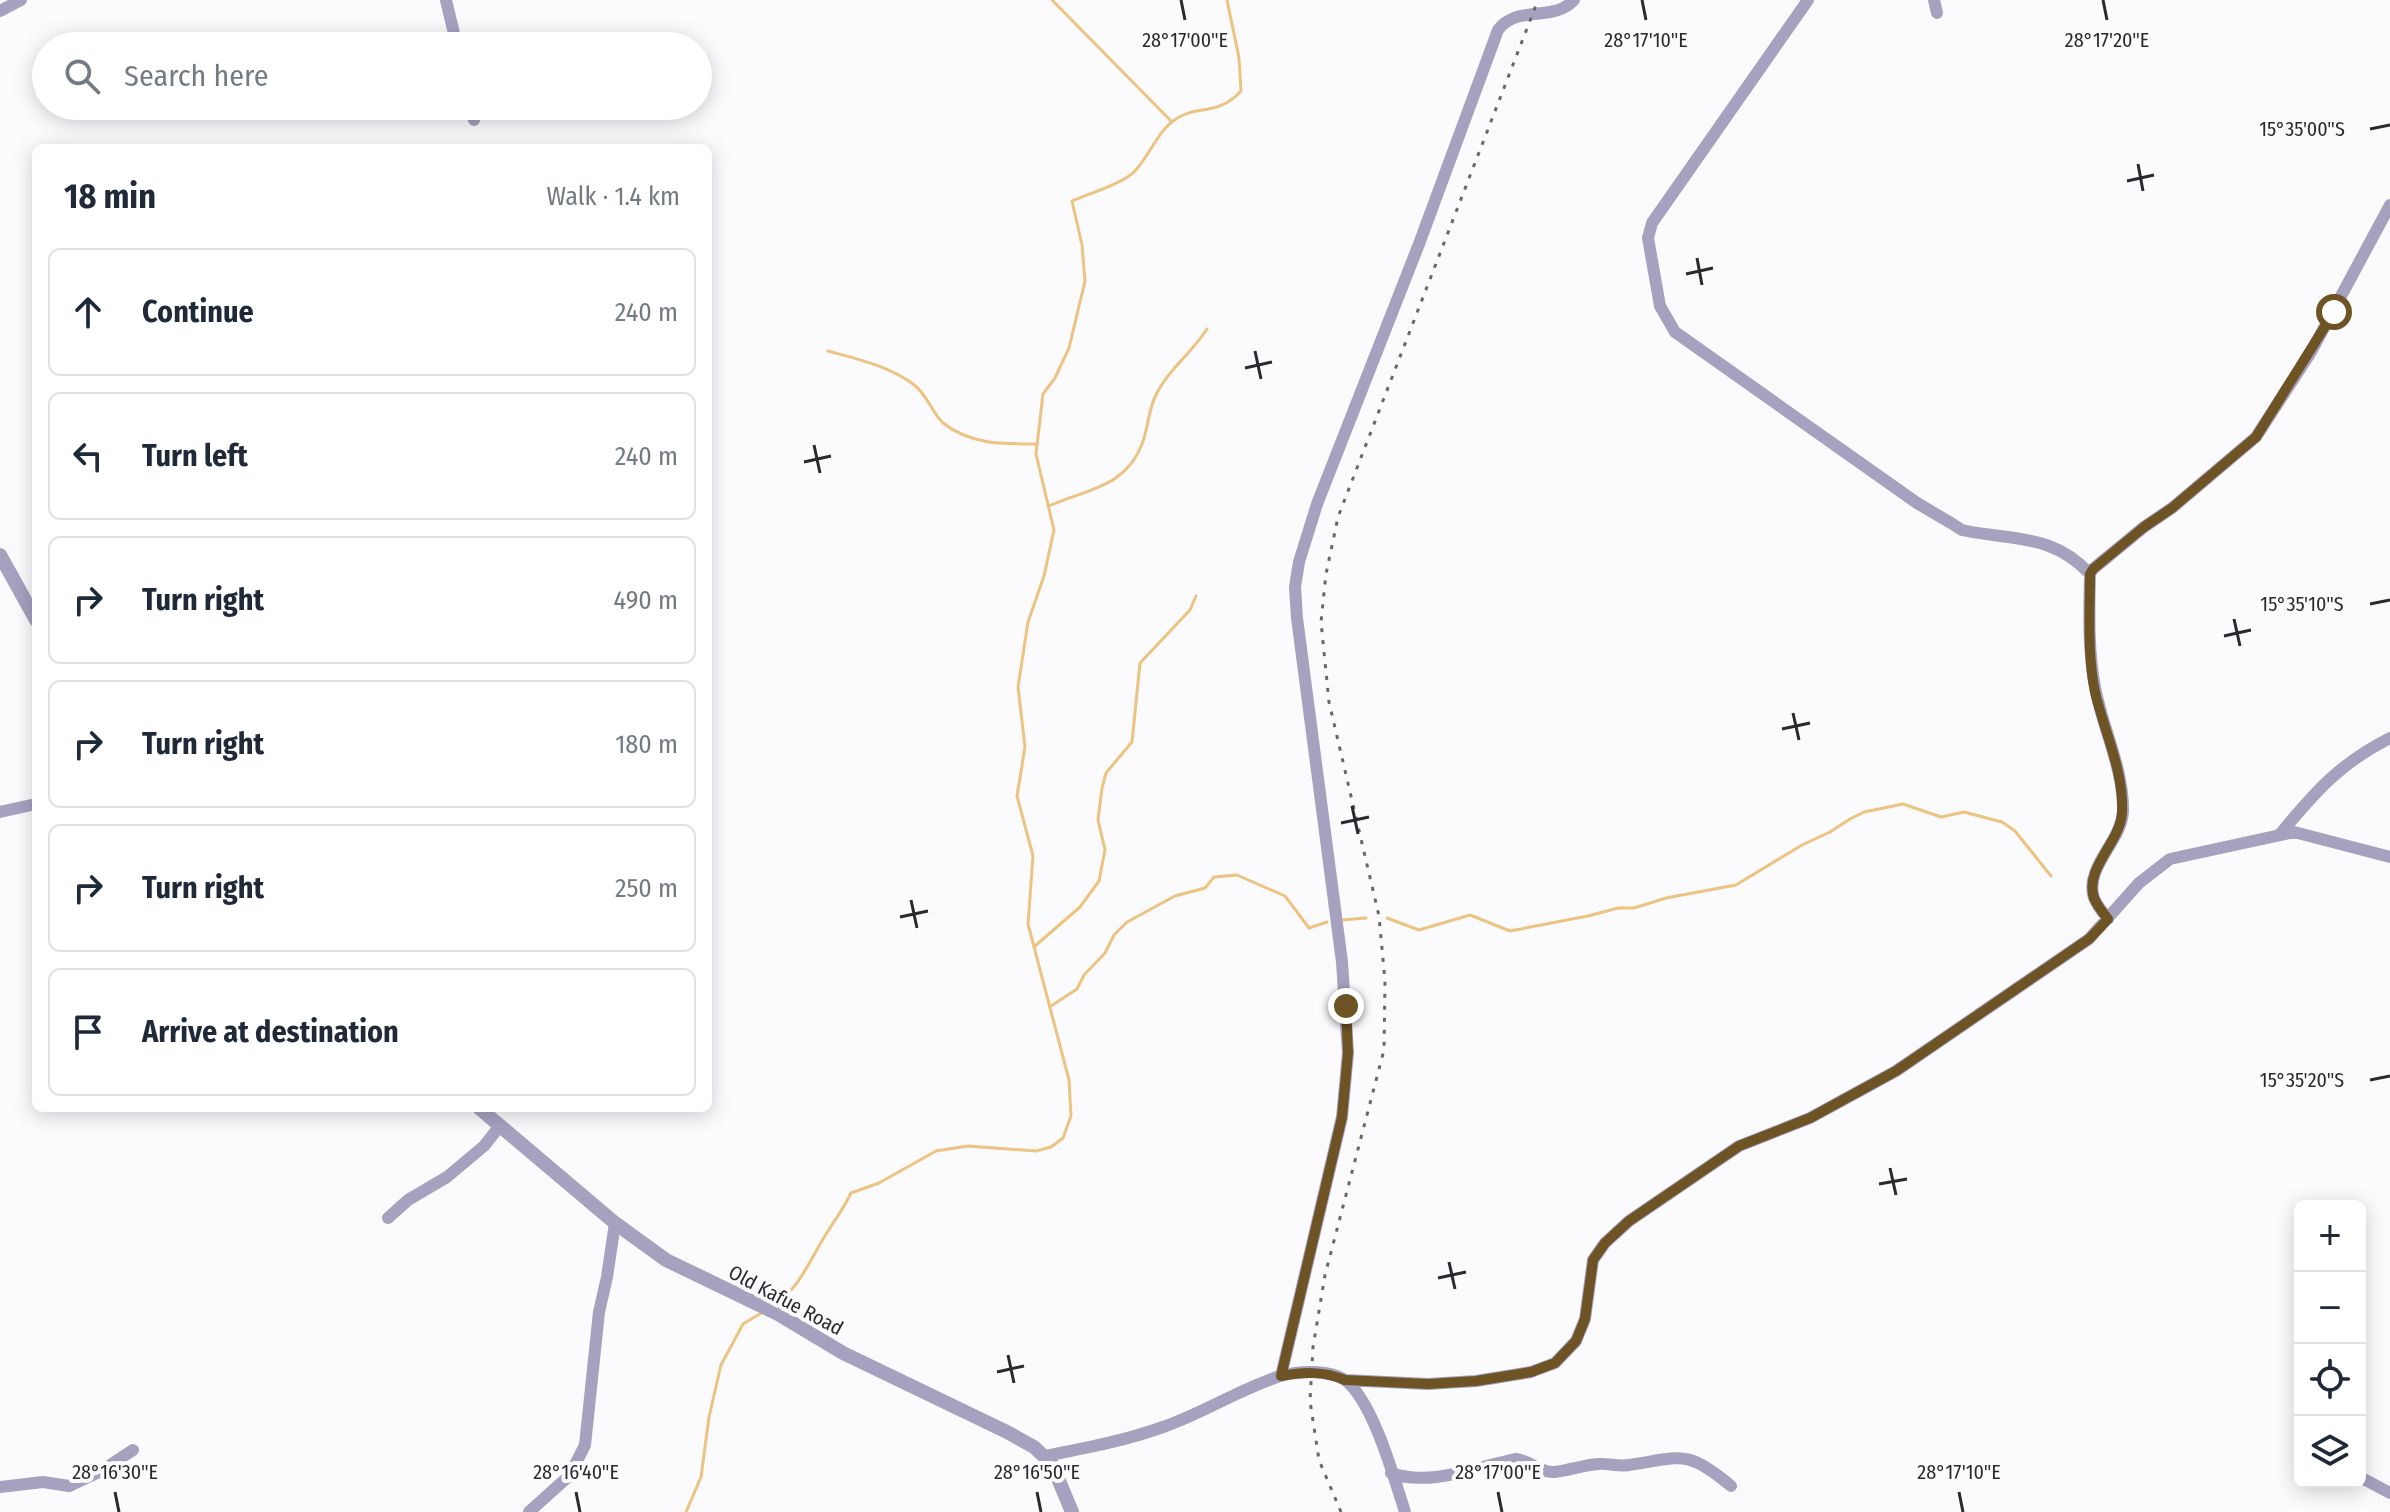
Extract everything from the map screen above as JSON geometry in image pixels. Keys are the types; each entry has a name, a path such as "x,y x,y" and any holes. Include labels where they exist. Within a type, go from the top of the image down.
{"street":[{"path":"0,11 21,0"},
{"path":"446,0 454,32"},
{"path":"1281,1376 1342,1117 1348,1053 1342,962 1297,618 1295,587 1299,562 1322,490 1419,244 1498,30 1504,22 1514,17 1559,11 1574,0"},
{"path":"1808,0 1652,223 1648,238 1660,306 1666,320 1675,332 1940,517 1962,530 2050,545 2076,559 2090,574"},
{"path":"2108,919 2095,900 2094,876 2117,834 2123,808 2113,748 2095,690 2090,574 2256,437 2327,326 2390,205"},
{"path":"0,555 32,613"},
{"path":"2280,834 2333,774 2367,749 2390,738"},
{"path":"0,812 32,805"},
{"path":"1045,1456 1108,1445 1164,1427 1281,1376 1312,1372 1345,1380 1452,1383 1531,1372 1555,1363 1576,1341 1585,1319 1593,1260 1605,1243 1629,1221 1739,1146 1810,1118 1896,1071 2089,939 2139,883 2170,859 2294,832 2390,857"},
{"name":"Old Kafue Road","path":"483,1112 615,1223 666,1260 778,1314 843,1353 1007,1432 1045,1456 1056,1472 1072,1512"},
{"path":"388,1218 408,1200 447,1177 484,1146 499,1127"},
{"path":"529,1512 570,1475 585,1445 599,1312 615,1223"},
{"path":"1345,1380 1370,1416 1405,1512"},
{"path":"0,1487 43,1482 69,1486 101,1471 133,1450"},
{"path":"1391,1473 1404,1478 1437,1476 1515,1459 1553,1472 1599,1464 1628,1465 1675,1456 1697,1460 1731,1486"},
{"path":"2366,1480 2390,1493"}],"waterway":[{"path":"1052,0 1172,122"},
{"path":"773,1306 798,1282 851,1193 879,1183 936,1151 968,1146 1036,1151 1051,1147 1063,1138 1071,1116 1069,1080 1028,924 1033,856 1017,796 1025,747 1018,687 1028,622 1044,576 1054,530 1036,454 1043,394 1055,378 1069,348 1085,281 1082,245 1072,201 1130,175 1173,121 1190,113 1223,105 1241,91 1239,58 1227,0"},
{"path":"1049,506 1104,485 1126,469 1142,444 1160,387 1207,329"},
{"path":"828,351 872,364 904,378 922,393 943,423 965,436 1000,443 1037,444"},
{"path":"1035,946 1080,907 1099,881 1105,850 1098,820 1102,788 1106,773 1132,742 1140,663 1190,610 1196,596"},
{"path":"1387,918 1419,930 1470,915 1510,931 1618,908 1634,908 1666,898 1736,885 1864,812 1903,804 1941,817 1964,812 2002,822 2015,831 2051,876"},
{"path":"1051,1006 1077,989 1084,975 1105,953 1114,935 1127,922 1175,896 1205,888 1214,877 1237,875 1285,896 1309,928 1327,922"},
{"path":"1342,920 1366,918"},
{"path":"686,1512 701,1477 709,1417 721,1365 743,1324 763,1312"}],"railway":[{"path":"1341,1512 1319,1460 1310,1401 1313,1347 1325,1275 1384,1050 1385,981 1379,916 1329,702 1321,622 1326,574 1338,517 1538,0"}],"route":[{"path":"1346,1006 1348,1053 1342,1117 1281,1376 1312,1372 1345,1380 1428,1384 1476,1381 1531,1372 1555,1363 1576,1341 1585,1319 1593,1260 1605,1243 1629,1221 1739,1146 1810,1118 1896,1071 2089,939 2108,919 2095,900 2094,876 2122,822 2123,808 2113,748 2095,690 2090,574 2256,437 2334,312"}]}
